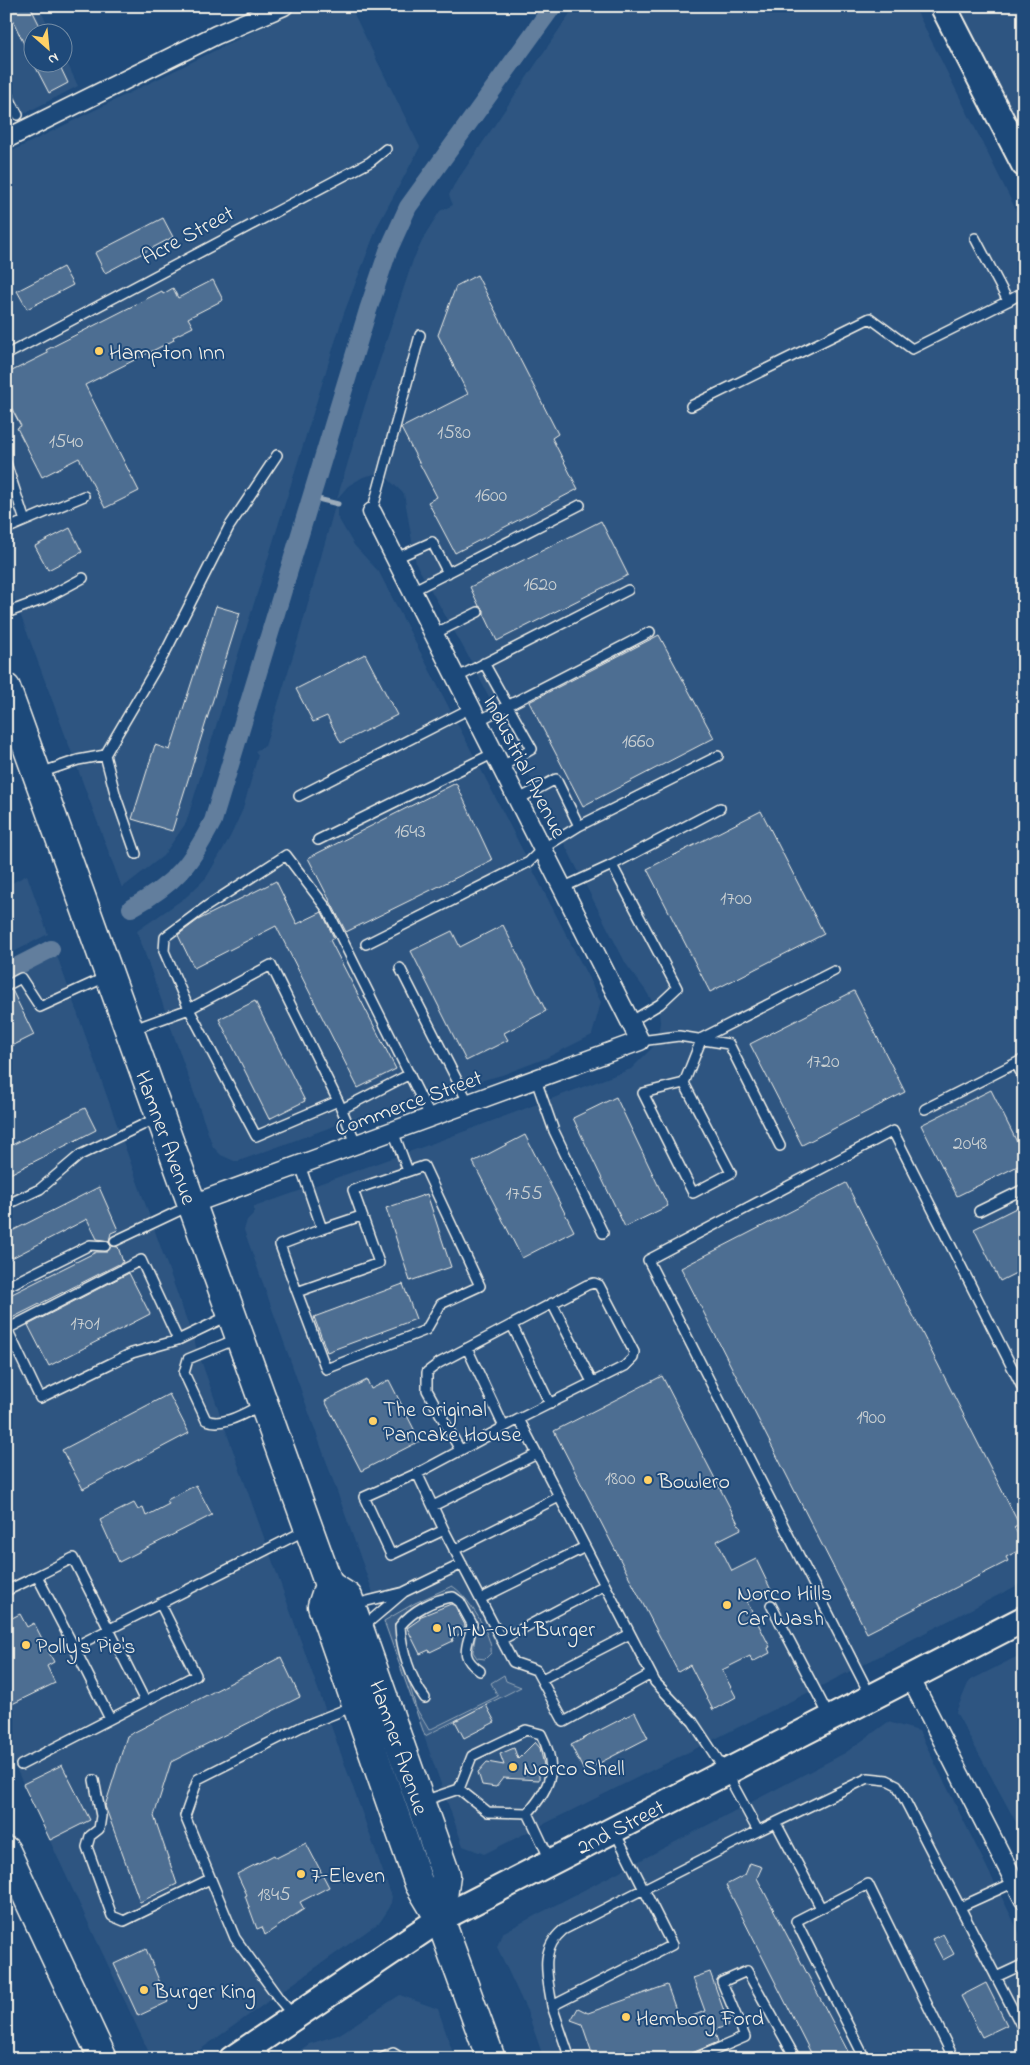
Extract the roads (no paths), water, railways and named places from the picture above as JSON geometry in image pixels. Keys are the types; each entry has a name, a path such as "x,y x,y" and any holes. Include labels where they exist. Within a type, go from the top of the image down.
{"main road":[{"path":"943,6 1024,164"},
{"name":"Hamner Avenue","path":"8,700 37,774 329,1585 348,1597 446,1875 440,1919"},
{"name":"Hamner Avenue","path":"329,1585 322,1606 421,1891 440,1919 491,2059"},
{"name":"2nd Street","path":"232,2059 262,2050 295,2017 440,1919 1024,1619"},
{"path":"6,1851 103,2059"}],"street":[{"path":"6,139 216,35 284,6"},
{"name":"Industrial Avenue","path":"372,512 640,1041"},
{"name":"Commerce Street","path":"192,1204 640,1041"},
{"path":"910,1677 1024,1900"}],"lane":[{"path":"6,92 18,115"},
{"name":"Acre Street","path":"6,355 370,162 386,148"},
{"path":"975,238 1008,301"},
{"path":"691,406 870,318 912,349 1024,292"},
{"path":"372,512 420,335"},
{"path":"136,854 116,797 105,755 166,651 230,527 276,455"},
{"path":"6,463 25,521"},
{"path":"6,529 84,496"},
{"path":"412,591 580,505"},
{"path":"396,558 432,542 448,573"},
{"path":"6,613 44,598 83,578"},
{"path":"456,678 628,590"},
{"path":"434,634 478,612"},
{"path":"299,796 474,714 508,707 650,632"},
{"path":"318,840 497,760 532,749 484,663"},
{"path":"37,774 78,760 105,755"},
{"path":"366,944 529,862 542,849 579,826 718,756"},
{"path":"518,800 556,779 579,826"},
{"path":"562,888 612,865 720,808"},
{"path":"410,1074 340,1105 256,1136 189,1009 164,951 165,937 207,906 286,856 327,909 410,1074 432,1118"},
{"path":"612,865 677,988 660,1004 630,1022"},
{"path":"128,1030 189,1009 271,965 340,1105 357,1145"},
{"path":"400,968 469,1104"},
{"path":"684,1083 643,1093 693,1193 731,1173 684,1083 702,1038 834,971"},
{"path":"6,986 21,978 40,1007 109,976"},
{"path":"640,1041 679,1036 702,1038 729,1044 780,1146"},
{"path":"925,1109 1020,1061 1024,1079"},
{"path":"536,1080 554,1130 602,1233"},
{"path":"6,1205 40,1189 80,1155 159,1117"},
{"path":"394,1131 408,1171"},
{"path":"871,1697 648,1260 893,1131 1024,1391"},
{"path":"300,1165 322,1229"},
{"path":"297,1292 379,1263 353,1190 424,1166 480,1286 441,1304 426,1330 326,1369 297,1292 280,1245 362,1216"},
{"path":"979,1211 1024,1189"},
{"path":"115,1241 192,1204"},
{"path":"6,1288 90,1245 104,1246"},
{"path":"178,1340 141,1260 7,1328 40,1398 132,1354 178,1340 237,1326"},
{"path":"444,1530 391,1555 364,1498 417,1473 625,1366 633,1358 634,1352 599,1285 594,1283 552,1304 467,1348 427,1372 427,1390 460,1450"},
{"path":"552,1304 592,1382"},
{"path":"512,1325 550,1404"},
{"path":"237,1326 188,1359 184,1373 206,1420 212,1423 227,1421 265,1404"},
{"path":"467,1348 504,1427"},
{"path":"519,1419 655,1682 693,1722 726,1772 758,1831"},
{"path":"433,1506 537,1454"},
{"path":"417,1473 454,1550 513,1662 536,1670 564,1722 651,1674"},
{"path":"454,1550 560,1496"},
{"path":"74,1647 309,1529"},
{"path":"480,1599 585,1547"},
{"path":"6,1592 73,1558 145,1701"},
{"path":"350,1605 404,1592 462,1564"},
{"path":"37,1576 110,1719"},
{"path":"502,1640 605,1585"},
{"path":"359,1631 371,1618 390,1606 404,1592"},
{"path":"425,1698 410,1671 400,1636 400,1626 405,1619 425,1607 444,1598 453,1597 460,1602 472,1624 466,1644 466,1655 470,1664 480,1671"},
{"path":"21,1765 196,1675 160,1603"},
{"path":"771,1605 830,1718"},
{"path":"542,1679 630,1634"},
{"path":"295,2017 280,2000 235,1938 185,1816 198,1779 301,1727 356,1705"},
{"path":"526,1730 540,1734 549,1750 552,1773 542,1798 528,1813 488,1812 459,1789 472,1756 526,1730"},
{"path":"570,2059 552,2006 546,1961 548,1949 553,1939 563,1930 643,1889 868,1778 887,1780 897,1785 1024,2031"},
{"path":"94,1780 101,1816 99,1829 90,1836 86,1847 112,1916 124,1921 210,1879"},
{"path":"419,1802 459,1789"},
{"path":"528,1813 551,1862"},
{"path":"776,1823 821,1908"},
{"path":"552,2006 672,1945 614,1829"},
{"path":"960,1907 1015,1882"},
{"path":"865,2059 796,1921 868,1884 954,2059"},
{"path":"996,1977 1024,1964"},
{"path":"694,2059 745,2038 722,1982 747,1970 796,2059"},
{"path":"380,2059 393,2053 403,2059"}],"waterway":[{"path":"131,908 159,890 180,872 197,849 213,821 368,310 388,251 408,207 553,6"},
{"path":"310,497 338,504"},
{"path":"6,972 51,949"}],"place":[{"name":"Hampton Inn","path":"99,351"},
{"name":"The Original Pancake House","path":"373,1421"},
{"name":"Bowlero","path":"648,1480"},
{"name":"Norco Hills Car Wash","path":"727,1605"},
{"name":"In-N-Out Burger","path":"437,1628"},
{"name":"Polly's Pie's","path":"26,1645"},
{"name":"Norco Shell","path":"513,1767"},
{"name":"7-Eleven","path":"301,1874"},
{"name":"Burger King","path":"144,1990"},
{"name":"Hemborg Ford","path":"626,2017"}]}
